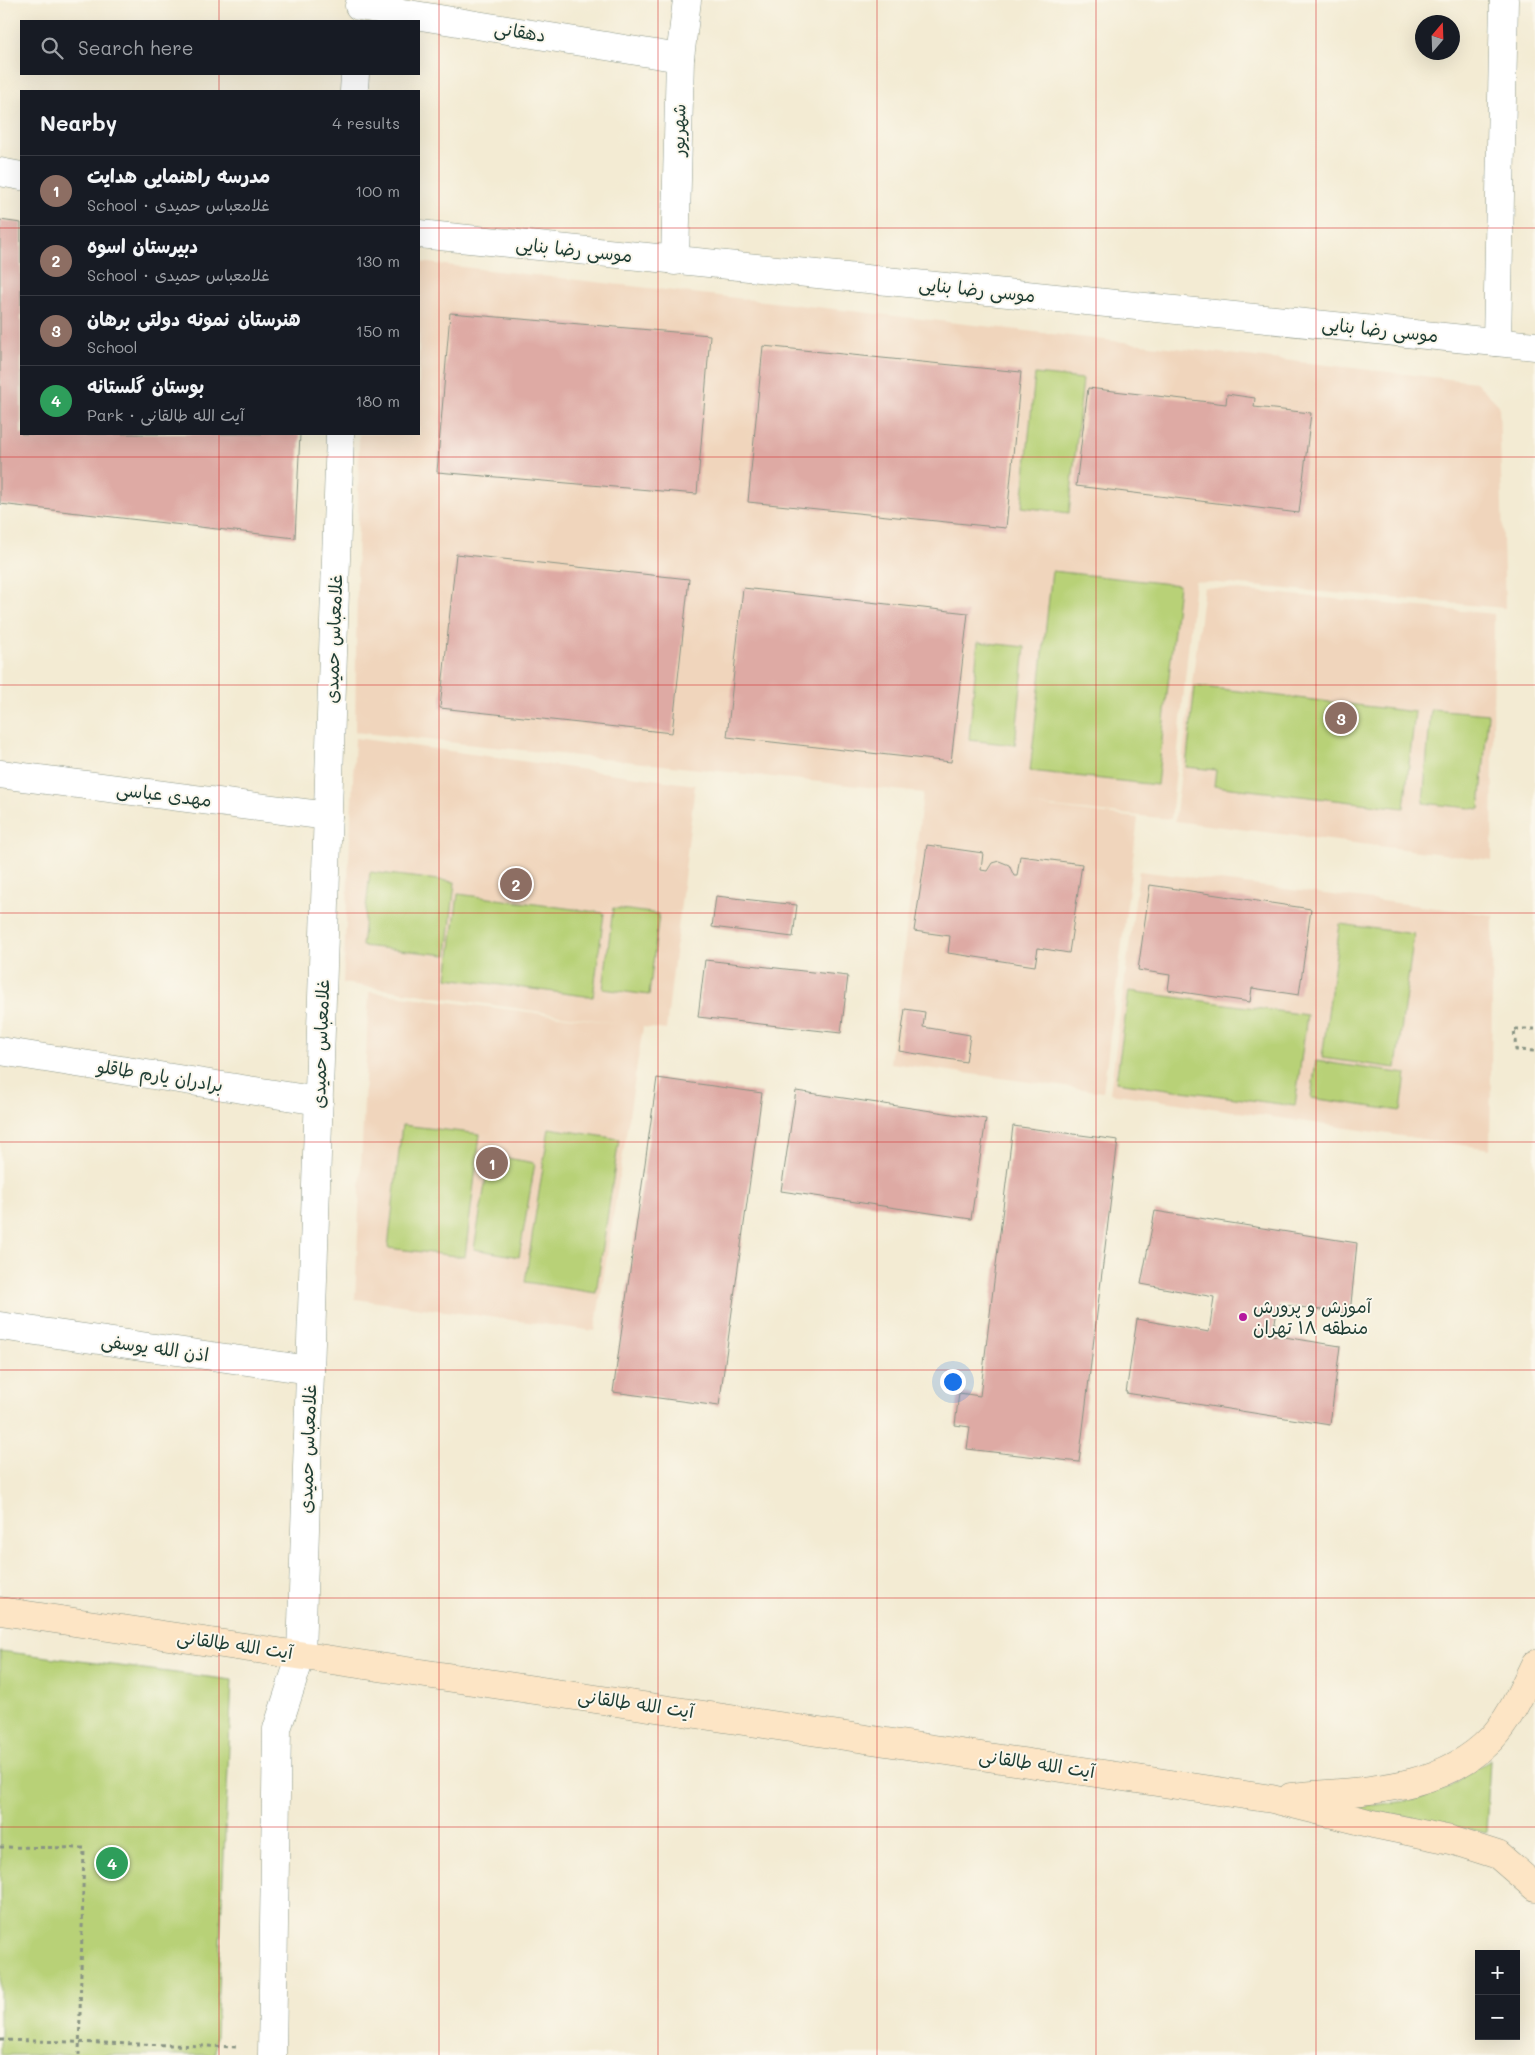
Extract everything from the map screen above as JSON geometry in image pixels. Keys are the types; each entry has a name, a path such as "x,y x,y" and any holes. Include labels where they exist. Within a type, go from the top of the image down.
{"main road":[{"name":"آیت الله طالقانی","path":"0,1611 1272,1798 1373,1824 1451,1840 1498,1855 1535,1887"},
{"name":"آیت الله طالقانی","path":"1272,1798 1376,1790 1416,1782 1461,1764 1491,1739 1512,1711 1535,1664"}],"street":[{"name":"شهریور","path":"675,260 680,58 687,0"},
{"path":"1497,342 1504,0"},
{"name":"دهقانی","path":"359,9 680,58"},
{"path":"354,90 355,75"},
{"path":"0,172 20,176"},
{"name":"موسی رضا بنایی","path":"420,234 1535,346"},
{"name":"غلامعباس حمیدی","path":"272,2051 276,1729 301,1654 340,435"},
{"name":"مهدی عباسی","path":"0,774 328,816"},
{"name":"برادران یارم طاقلو","path":"0,1051 319,1101"},
{"name":"اذن الله یوسفی","path":"0,1326 310,1370"}],"path":[{"path":"1535,1029 1514,1029 1516,1050 1535,1050"},
{"path":"0,1847 84,1848 79,2055"},
{"path":"0,2040 272,2051"}],"shaded area":[{"path":"420,262 1476,382 1499,405 1505,608 1195,581 1171,819 1022,804 1138,818 1103,1092 890,1063 923,793 355,732 359,435 420,435"},
{"path":"1204,587 1494,614 1492,860 1175,821"},
{"path":"355,738 695,785 666,1030 643,1027 595,1331 355,1299 369,992 623,1024 343,983"},
{"path":"1139,871 1493,915 1490,1149 1110,1093"}],"green space":[{"path":"1035,374 1083,379 1069,513 1022,507"},
{"path":"1052,571 1179,585 1157,785 1030,771"},
{"path":"978,642 1025,647 1015,745 969,740"},
{"path":"1195,686 1415,712 1404,808 1214,786 1216,770 1186,767"},
{"path":"1431,709 1488,714 1480,809 1423,803"},
{"path":"370,872 455,882 447,955 362,946"},
{"path":"458,894 604,913 593,997 447,978"},
{"path":"613,908 659,914 649,995 603,989"},
{"path":"1340,924 1414,934 1396,1068 1322,1058"},
{"path":"1129,991 1307,1015 1295,1106 1116,1082"},
{"path":"1316,1061 1406,1074 1401,1111 1311,1098"},
{"path":"402,1125 480,1134 465,1257 388,1248"},
{"path":"549,1128 619,1139 596,1293 525,1282"},
{"path":"490,1155 535,1163 519,1257 474,1249"},
{"path":"0,1651 232,1680 215,2055 0,2055"},
{"path":"1490,1759 1486,1833 1410,1817 1342,1809 1415,1800 1443,1791"}],"building":[{"path":"0,220 20,223 20,435 300,435 295,538 0,504"},
{"path":"450,313 710,335 697,494 437,472"},
{"path":"763,346 1021,372 1006,528 748,502"},
{"path":"1088,388 1226,404 1227,394 1255,398 1254,407 1311,413 1299,513 1076,486"},
{"path":"456,554 689,579 672,733 440,708"},
{"path":"743,588 968,613 951,762 727,737"},
{"path":"927,845 983,853 981,870 987,871 992,863 999,861 1009,865 1014,876 1017,876 1020,856 1082,864 1069,953 1038,948 1035,966 948,953 950,936 914,931"},
{"path":"1150,885 1311,909 1299,995 1252,988 1250,1002 1168,990 1170,975 1138,970"},
{"path":"716,896 797,905 793,937 712,927"},
{"path":"705,960 848,976 841,1033 698,1017"},
{"path":"905,1009 925,1012 923,1027 970,1035 966,1062 899,1051"},
{"path":"657,1078 762,1093 719,1406 613,1392"},
{"path":"796,1091 986,1119 971,1219 781,1191"},
{"path":"1013,1126 1118,1140 1079,1462 967,1449 970,1427 955,1425 959,1393 980,1396"},
{"name":"آموزش و پرورش منطقه ۱۸ تهران","path":"1155,1211 1357,1243 1350,1314 1279,1304 1272,1335 1340,1346 1330,1425 1126,1393 1137,1319 1209,1332 1214,1297 1141,1284"}],"place":[{"name":"هنرستان نمونه دولتی برهان","path":"1341,718"},
{"name":"دبیرستان اسوه","path":"516,884"},
{"name":"مدرسه راهنمایی هدایت","path":"492,1163"},
{"name":"آموزش و پرورش منطقه ۱۸ تهران","path":"1243,1317"},
{"name":"بوستان گلستانه","path":"112,1863"}]}
